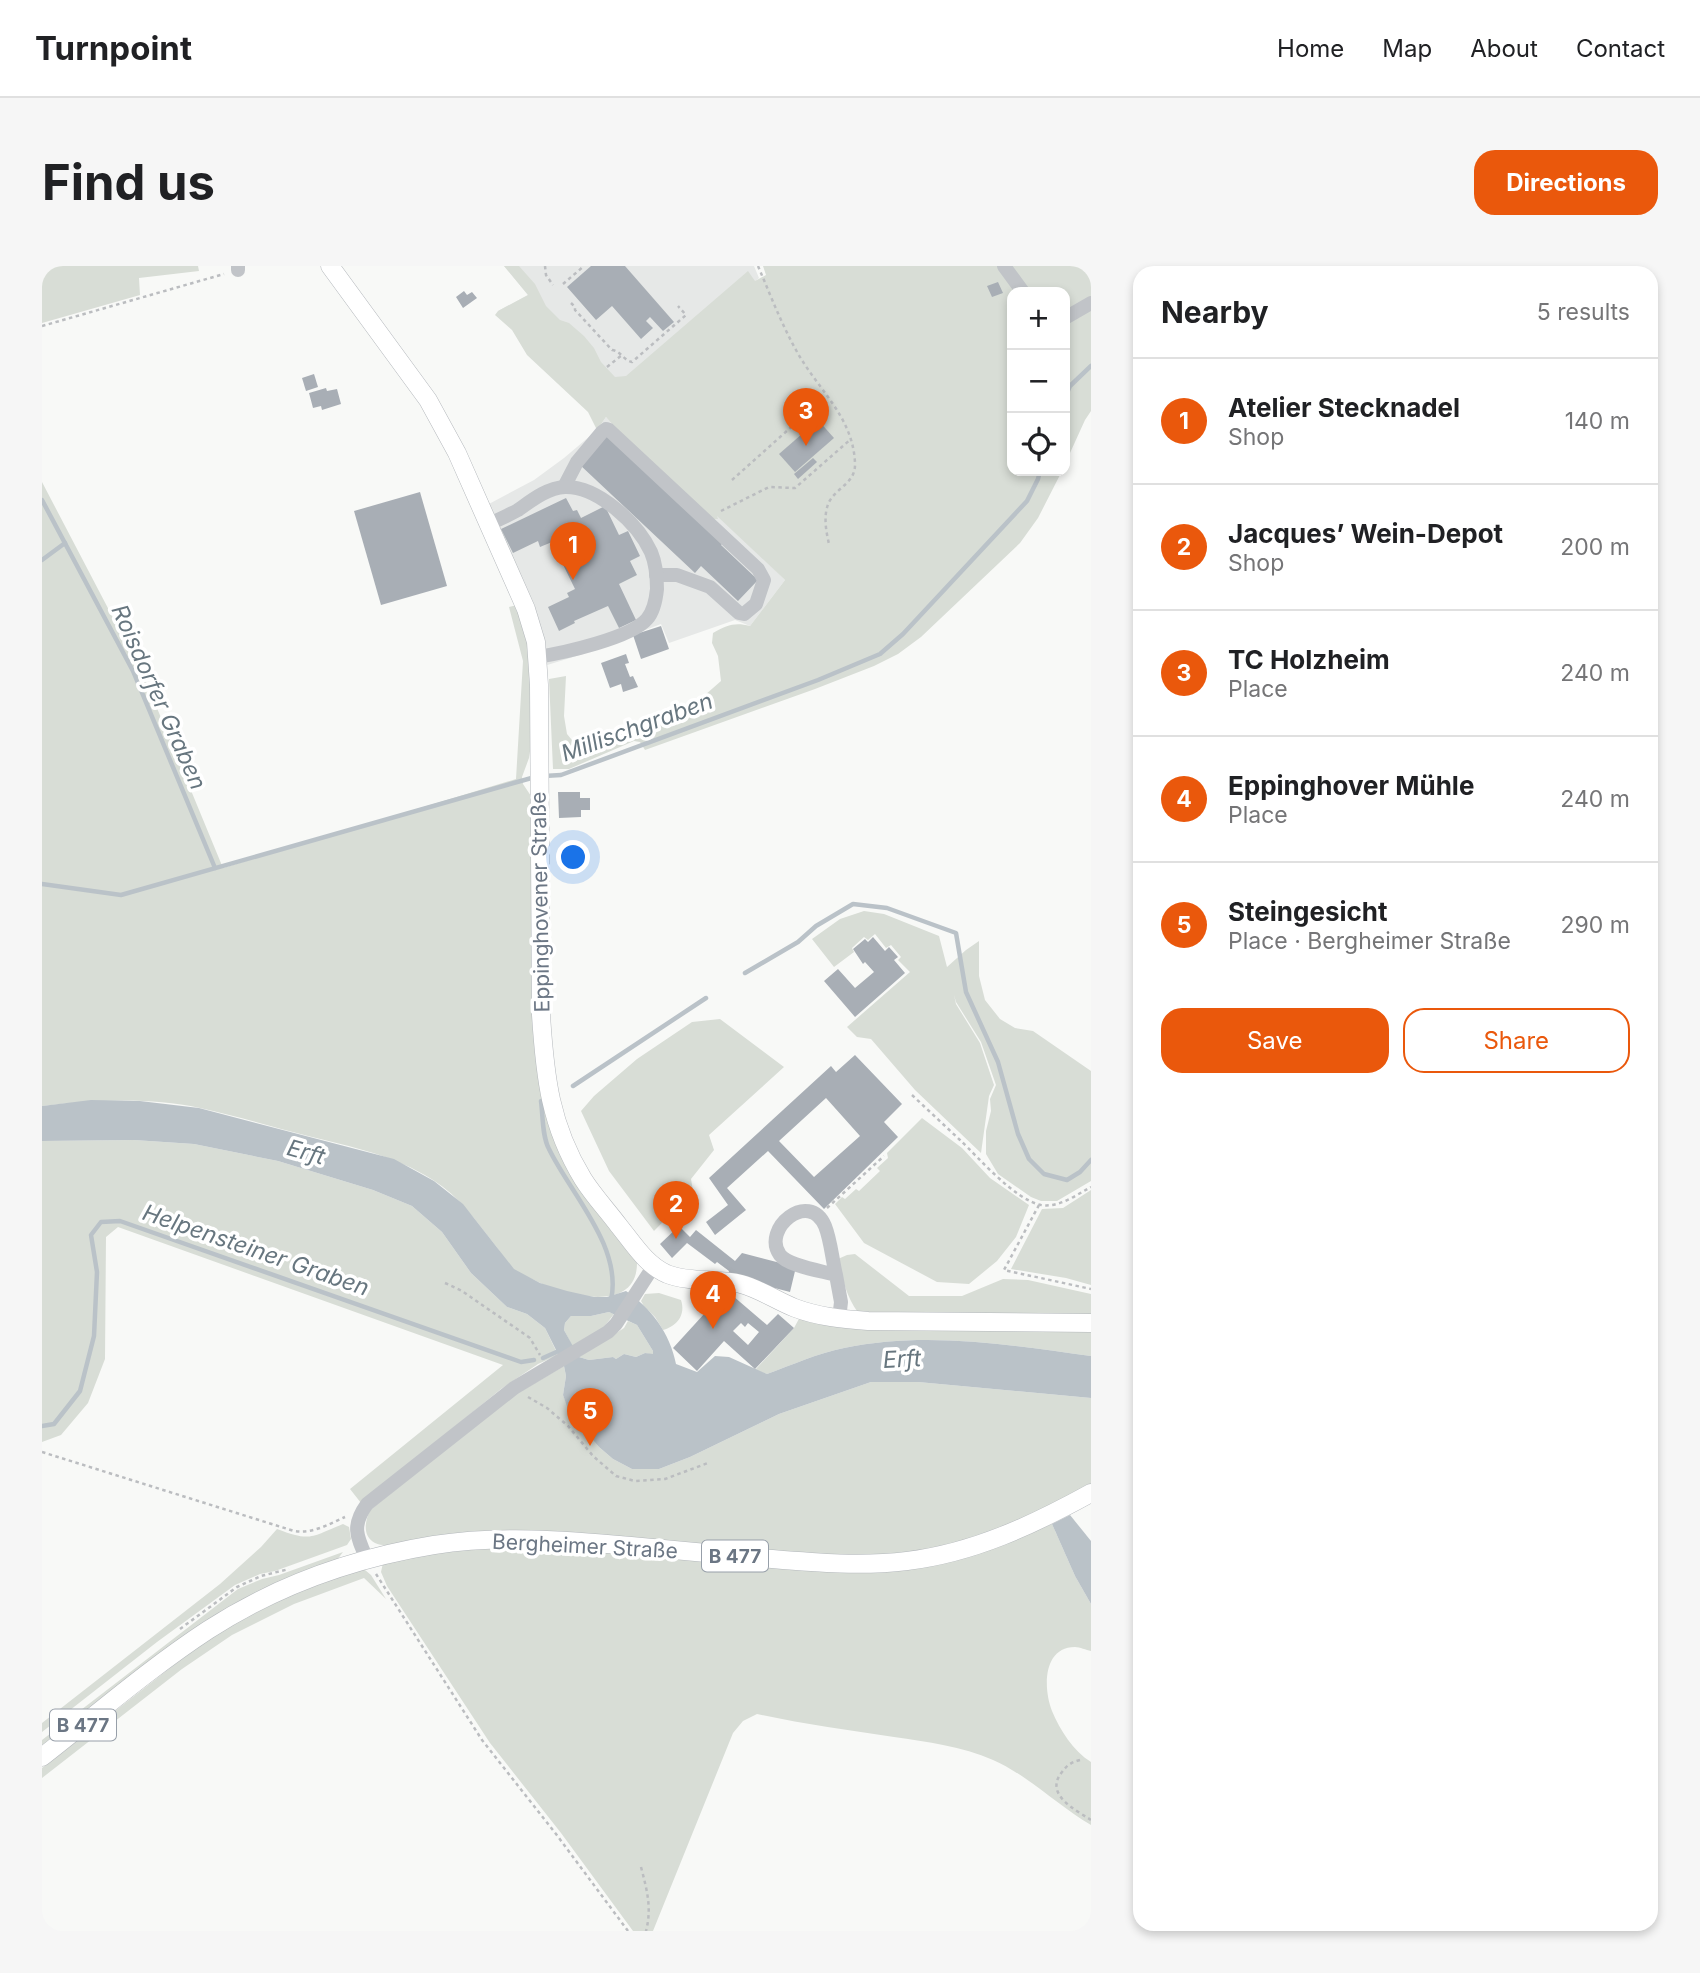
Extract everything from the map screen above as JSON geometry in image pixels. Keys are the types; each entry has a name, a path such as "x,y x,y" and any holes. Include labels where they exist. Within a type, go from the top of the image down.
{"main road":[{"name":"Eppinghovener Straße","path":"330,266 428,400 457,453 533,628 539,685 541,1015 550,1102 570,1157 584,1182 653,1266"},
{"path":"653,1266 669,1274 742,1284 793,1307 839,1319 1091,1323"},
{"name":"Bergheimer Straße","path":"42,1757 209,1630 292,1586 367,1559 436,1545 520,1539 585,1542 803,1562 886,1563 947,1554 988,1542 1028,1526 1091,1493"}],"street":[{"path":"1004,266 1019,287"},
{"path":"1070,315 1091,303"},
{"path":"564,487 577,462 603,432 609,430 758,569 764,580 756,604 744,614 739,613 710,587 677,575 656,575"},
{"path":"489,524 542,494 564,487 578,488 593,494 626,519 646,544 653,559 656,593 653,609 642,624 579,649 537,657"},
{"path":"836,1275 791,1263 780,1255 776,1246 777,1236 782,1223 789,1216 798,1211 809,1211 825,1225 836,1275 841,1303 839,1319"},
{"path":"367,1559 360,1545 357,1523 360,1513 376,1496 514,1388 608,1332 616,1324 653,1266"}],"path":[{"path":"545,266 546,275 553,285"},
{"path":"563,284 584,266"},
{"path":"758,266 794,348 842,418 852,439 852,479 834,496 827,509 826,529 829,544"},
{"path":"42,326 238,268"},
{"path":"571,303 612,350 632,362 685,315 678,306"},
{"path":"607,367 622,355"},
{"path":"732,480 827,396"},
{"path":"721,511 769,487 795,488 852,439"},
{"path":"912,1095 1004,1183 1025,1198 1039,1205 1063,1203 1091,1187"},
{"path":"818,1217 884,1156"},
{"path":"1039,1205 1004,1270 1091,1289"},
{"path":"445,1283 530,1338 545,1368"},
{"path":"514,1388 547,1408 568,1426 593,1456 616,1476 635,1481 665,1479 708,1462"},
{"path":"42,1452 294,1531 312,1531 360,1513"},
{"path":"367,1559 482,1740 628,1931"},
{"path":"1080,1760 1072,1762 1057,1778 1056,1790 1061,1800 1091,1820"},
{"path":"641,1867 650,1898 646,1931"}],"shaded area":[{"path":"42,266 198,266 199,271 139,278 140,295 42,323"},
{"path":"504,266 754,266 759,278 604,415 498,311 528,295"},
{"path":"504,266 519,266 535,284 546,306 560,320 569,323 584,336 601,362 615,377 626,376 748,271 755,281 766,275 763,266 1091,266 1091,411 1070,453 1070,287 1007,287 1007,476 1059,476 1038,518 1020,543 921,637 898,654 874,666 645,750 640,742 634,741 569,769 553,769 549,679 566,676 564,716 567,734 576,745 582,746 614,734 636,733 705,695 721,681 718,656 712,643 713,633 731,625 750,626 785,580 717,516 718,519 710,519 606,417 597,430 588,412 527,355 512,330 495,315 528,295"},
{"path":"606,417 727,523 785,580 750,626 735,620 669,643 661,624 544,666 487,505 534,480 564,458 597,430"},
{"path":"42,482 145,679 223,868 516,779 523,661 509,607 517,605 531,660 533,732 529,758 522,777 534,806 545,1102 637,1263 634,1279 626,1289 613,1295 582,1296 551,1287 514,1270 467,1210 442,1186 418,1171 372,1153 228,1114 161,1102 82,1102 42,1106"},
{"path":"864,911 884,914 939,936 947,967 979,941 979,976 985,1000 1000,1019 1015,1028 1033,1031 1091,1071 1091,1181 1057,1201 1041,1201 998,1174 986,1154 990,1099 996,1085 981,1042 954,995 956,1004 980,1043 994,1085 989,1096 981,1153 915,1090 871,1039 857,1037 847,1027 910,972 898,960 901,957 891,945 886,948 875,934 868,940 864,937 852,948 854,952 834,967 812,939 840,919"},
{"path":"720,1019 784,1067 709,1135 714,1150 691,1179 693,1191 654,1231 609,1171 581,1111 594,1096 637,1059 692,1022"},
{"path":"922,1118 962,1148 990,1178 1029,1205 1016,1237 997,1261 969,1284 937,1282 864,1243 835,1204 856,1189 859,1191 880,1171 877,1168 888,1158 887,1153"},
{"path":"134,1140 194,1144 278,1161 373,1190 412,1206 442,1232 471,1273 507,1307 527,1314 545,1328 558,1355 538,1364 501,1389 361,1503 350,1489 503,1365 118,1227 106,1237 105,1359 88,1403 61,1435 42,1442 42,1141"},
{"path":"1091,1190 1091,1285 1011,1269 1042,1209 1063,1208"},
{"path":"855,1254 909,1296 962,1296 1003,1279 1028,1280 1091,1294 1091,1316 862,1317 849,1297 838,1259"},
{"path":"659,1293 681,1300 682,1305 679,1319 663,1330 641,1301 645,1294"},
{"path":"609,1312 614,1314 603,1328 573,1347 564,1330 565,1323 571,1316"},
{"path":"801,1315 1091,1328 1091,1356 968,1342 906,1341 834,1350 767,1374 755,1370 794,1328"},
{"path":"628,1321 637,1325 653,1355 645,1353 636,1357 624,1354 616,1359 613,1357 589,1360 579,1357 624,1328"},
{"path":"564,1366 566,1376 563,1395 570,1412 599,1447 613,1459 632,1469 659,1469 779,1414 871,1382 918,1382 1091,1398 1091,1485 1039,1512 966,1541 934,1549 894,1554 840,1557 547,1531 469,1533 392,1545 380,1545 371,1540 366,1532 370,1510 508,1399"},
{"path":"343,1524 349,1527 351,1539 347,1545 235,1585 42,1732 42,1723 220,1584 277,1529 304,1537"},
{"path":"1052,1524 1075,1576 1091,1604 1091,1651 1075,1647 1064,1649 1057,1654 1048,1670 1047,1691 1052,1711 1068,1740 1091,1762 1091,1825 1019,1774 981,1755 932,1743 757,1714 743,1721 733,1733 653,1931 633,1931 490,1743 387,1586 381,1572 383,1563 470,1548 546,1547 842,1572 875,1572 910,1569"},
{"path":"343,1552 337,1560 288,1580 42,1749 42,1740 238,1589"},
{"path":"357,1570 365,1570 371,1575 386,1599 364,1578 294,1604 232,1635 182,1669 42,1778 42,1768 215,1635 294,1594"}],"water":[{"name":"Erft","path":"91,1100 140,1101 199,1108 394,1159 434,1181 463,1204 514,1269 540,1283 594,1297 607,1297 626,1291 644,1305 658,1322 669,1342 676,1364 697,1372 715,1356 729,1357 767,1374 815,1356 875,1343 937,1340 968,1342 1091,1356 1091,1398 918,1382 871,1382 779,1414 659,1469 632,1469 613,1459 599,1447 569,1412 563,1395 566,1376 564,1366 545,1328 527,1314 507,1307 471,1273 442,1232 412,1206 373,1190 278,1161 194,1144 134,1140 42,1141 42,1106","holes":["609,1312 637,1325 653,1354 645,1353 636,1357 624,1354 616,1359 613,1357 589,1360 579,1357 564,1330 565,1323 571,1316"]},
{"path":"1070,1515 1091,1541 1091,1604 1075,1576 1052,1524"}],"building":[{"path":"591,266 625,266 674,322 663,331 650,317 646,321 653,328 641,339 612,306 596,320 567,287"},
{"path":"998,282 1003,293 992,297 987,286"},
{"path":"464,291 467,295 472,292 477,298 463,308 456,297"},
{"path":"314,374 318,387 306,391 302,378"},
{"path":"326,388 327,391 337,389 341,404 322,410 321,406 313,408 309,393"},
{"path":"818,420 834,438 795,472 779,454"},
{"path":"607,434 723,543 721,545 758,580 738,601 701,566 695,573 579,464"},
{"path":"813,458 817,462 798,479 794,474"},
{"path":"420,492 447,586 381,605 354,511"},
{"path":"566,498 573,511 577,510 581,518 605,506 619,535 628,531 640,556 630,561 637,575 619,584 636,620 619,628 608,606 559,631 548,607 569,597 567,593 575,589 552,542 540,547 538,541 513,553 501,529"},
{"path":"661,626 669,649 641,659 633,635"},
{"path":"626,654 629,663 625,664 638,687 623,692 621,684 610,688 601,663"},
{"path":"558,792 580,792 580,798 590,798 590,810 581,810 581,817 559,818"},
{"path":"873,937 885,951 889,947 898,957 894,960 905,973 855,1017 824,981 838,969 855,988 874,972 865,962 863,964 853,949 865,939 868,942"},
{"path":"855,1055 902,1104 884,1122 898,1137 824,1209 768,1151 727,1188 746,1210 715,1235 706,1222 728,1205 709,1178 831,1066 836,1072","holes":["826,1098 860,1136 814,1177 779,1141"]},
{"path":"679,1226 690,1237 696,1230 735,1261 742,1253 796,1267 790,1292 728,1276 729,1271 687,1243 672,1258 660,1244"},
{"path":"726,1290 767,1325 778,1314 794,1328 755,1369 724,1341 697,1371 673,1348","holes":["741,1323 745,1327 748,1323 759,1332 748,1345 733,1331"]}],"waterway":[{"name":"Millischgraben","path":"1070,386 1091,366"},
{"name":"Millischgraben","path":"544,776 561,775 818,680 880,654 903,634 1027,501 1039,476"},
{"name":"Roisdorfer Graben","path":"42,500 133,671 215,868"},
{"name":"Roisdorfer Graben","path":"42,560 65,543"},
{"name":"Millischgraben","path":"42,884 121,895 535,777"},
{"path":"745,973 798,942 816,926 853,904 887,908 956,933 966,992 998,1062 1018,1134 1029,1159 1044,1174 1067,1180 1080,1172 1091,1160"},
{"path":"573,1086 706,998"},
{"path":"541,1101 547,1144 592,1221 609,1260 613,1280 611,1300"},
{"name":"Helpensteiner Graben","path":"42,1426 54,1424 80,1391 94,1336 97,1272 91,1235 101,1222 120,1221 521,1362 534,1360"},
{"name":"Helpensteiner Graben","path":"543,1358 561,1350"}],"place":[{"name":"TC Holzheim","path":"806,446"},
{"name":"Atelier Stecknadel","path":"573,580"},
{"name":"Jacques’ Wein-Depot","path":"676,1239"},
{"name":"Eppinghover Mühle","path":"713,1329"},
{"name":"Steingesicht","path":"590,1446"}]}
